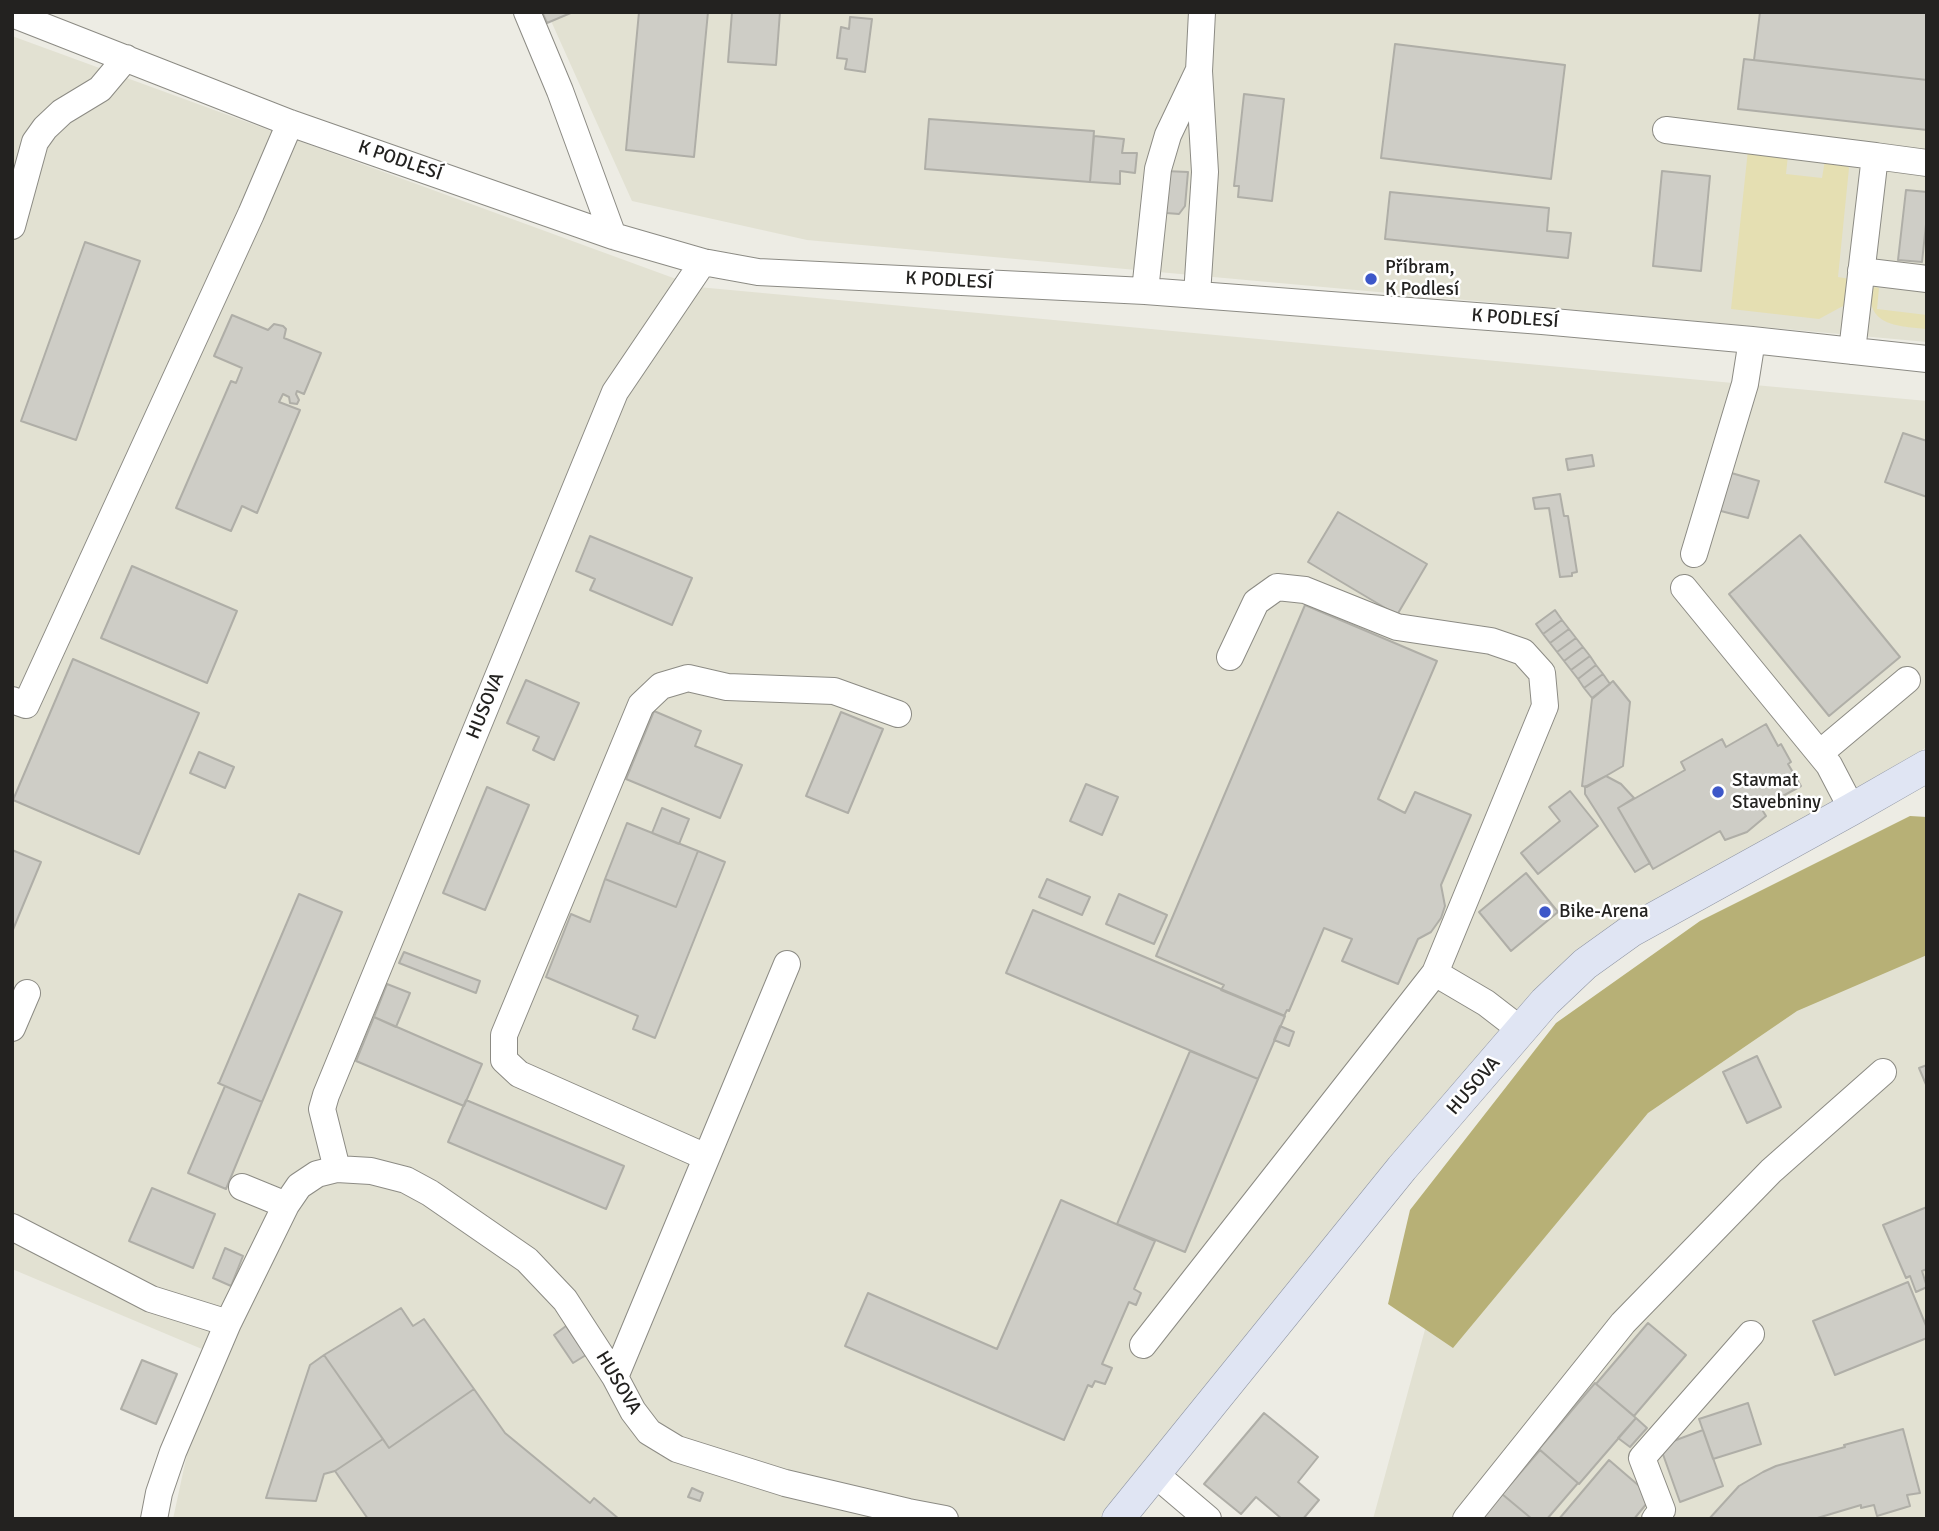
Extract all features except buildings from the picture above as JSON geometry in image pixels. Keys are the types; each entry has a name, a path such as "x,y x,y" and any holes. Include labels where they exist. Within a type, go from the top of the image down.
{"main road":[{"name":"HUSOVA","path":"1118,1519 1402,1168 1545,1002 1585,964 1631,931 1927,766"}],"street":[{"path":"527,12 560,91 613,236"},
{"path":"1197,295 1205,172 1199,71 1202,12"},
{"name":"K PODLESÍ","path":"12,14 290,122 613,236 702,262 758,272 1144,291 1555,322 1927,359"},
{"path":"12,226 35,142 62,112 100,89 126,58"},
{"path":"1144,291 1158,169 1167,135 1199,71"},
{"path":"12,700 26,705 251,214 290,122"},
{"path":"1666,130 1927,163"},
{"path":"1852,351 1875,156"},
{"name":"HUSOVA","path":"337,1169 321,1109 326,1095 615,391 702,262"},
{"path":"1861,271 1927,279"},
{"path":"1694,554 1745,384 1752,340"},
{"path":"1143,1345 1435,973 1545,706 1542,673 1524,652 1491,641 1397,627 1305,590 1277,587 1256,602 1230,657"},
{"path":"1684,588 1820,753 1852,809"},
{"path":"706,1157 519,1074 504,1060 504,1035 641,705 661,686 688,678 727,687 834,691 898,714"},
{"path":"1820,753 1908,680"},
{"path":"615,1377 787,964"},
{"path":"1435,973 1486,1003 1521,1030"},
{"path":"12,1028 27,993"},
{"path":"1466,1519 1623,1323 1771,1171 1884,1072"},
{"name":"HUSOVA","path":"154,1519 159,1493 173,1452 228,1323 286,1205 299,1186 317,1174 337,1169 371,1171 406,1180 430,1193 527,1260 565,1300 615,1377 633,1411 649,1432 677,1449 865,1511 946,1519"},
{"path":"242,1187 286,1205"},
{"path":"12,1227 151,1298 228,1323"},
{"path":"1654,1519 1662,1510 1642,1458 1751,1334"},
{"path":"1155,1474 1208,1519"}],"shaded area":[{"path":"547,12 1927,12 1927,342 807,240 632,201"},
{"path":"12,36 698,287 1927,401 1927,747 1582,948 1116,1519 173,1519 209,1352 12,1269"},
{"path":"1748,150 1788,155 1786,174 1822,178 1825,160 1845,163 1849,168 1838,277 1850,279 1847,301 1819,319 1731,309"},
{"path":"1879,288 1877,309 1927,315 1927,329 1896,325 1880,318 1871,302 1870,290"},
{"path":"1910,816 1927,817 1927,955 1797,1011 1648,1113 1453,1348 1388,1304 1410,1210 1556,1023 1700,921"},
{"path":"1927,873 1927,1519 1373,1519 1440,1275"}],"place":[{"name":"Příbram, K Podlesí","path":"1371,279"},
{"name":"Stavmat Stavebniny","path":"1718,792"},
{"name":"Bike-Arena","path":"1545,912"}]}
